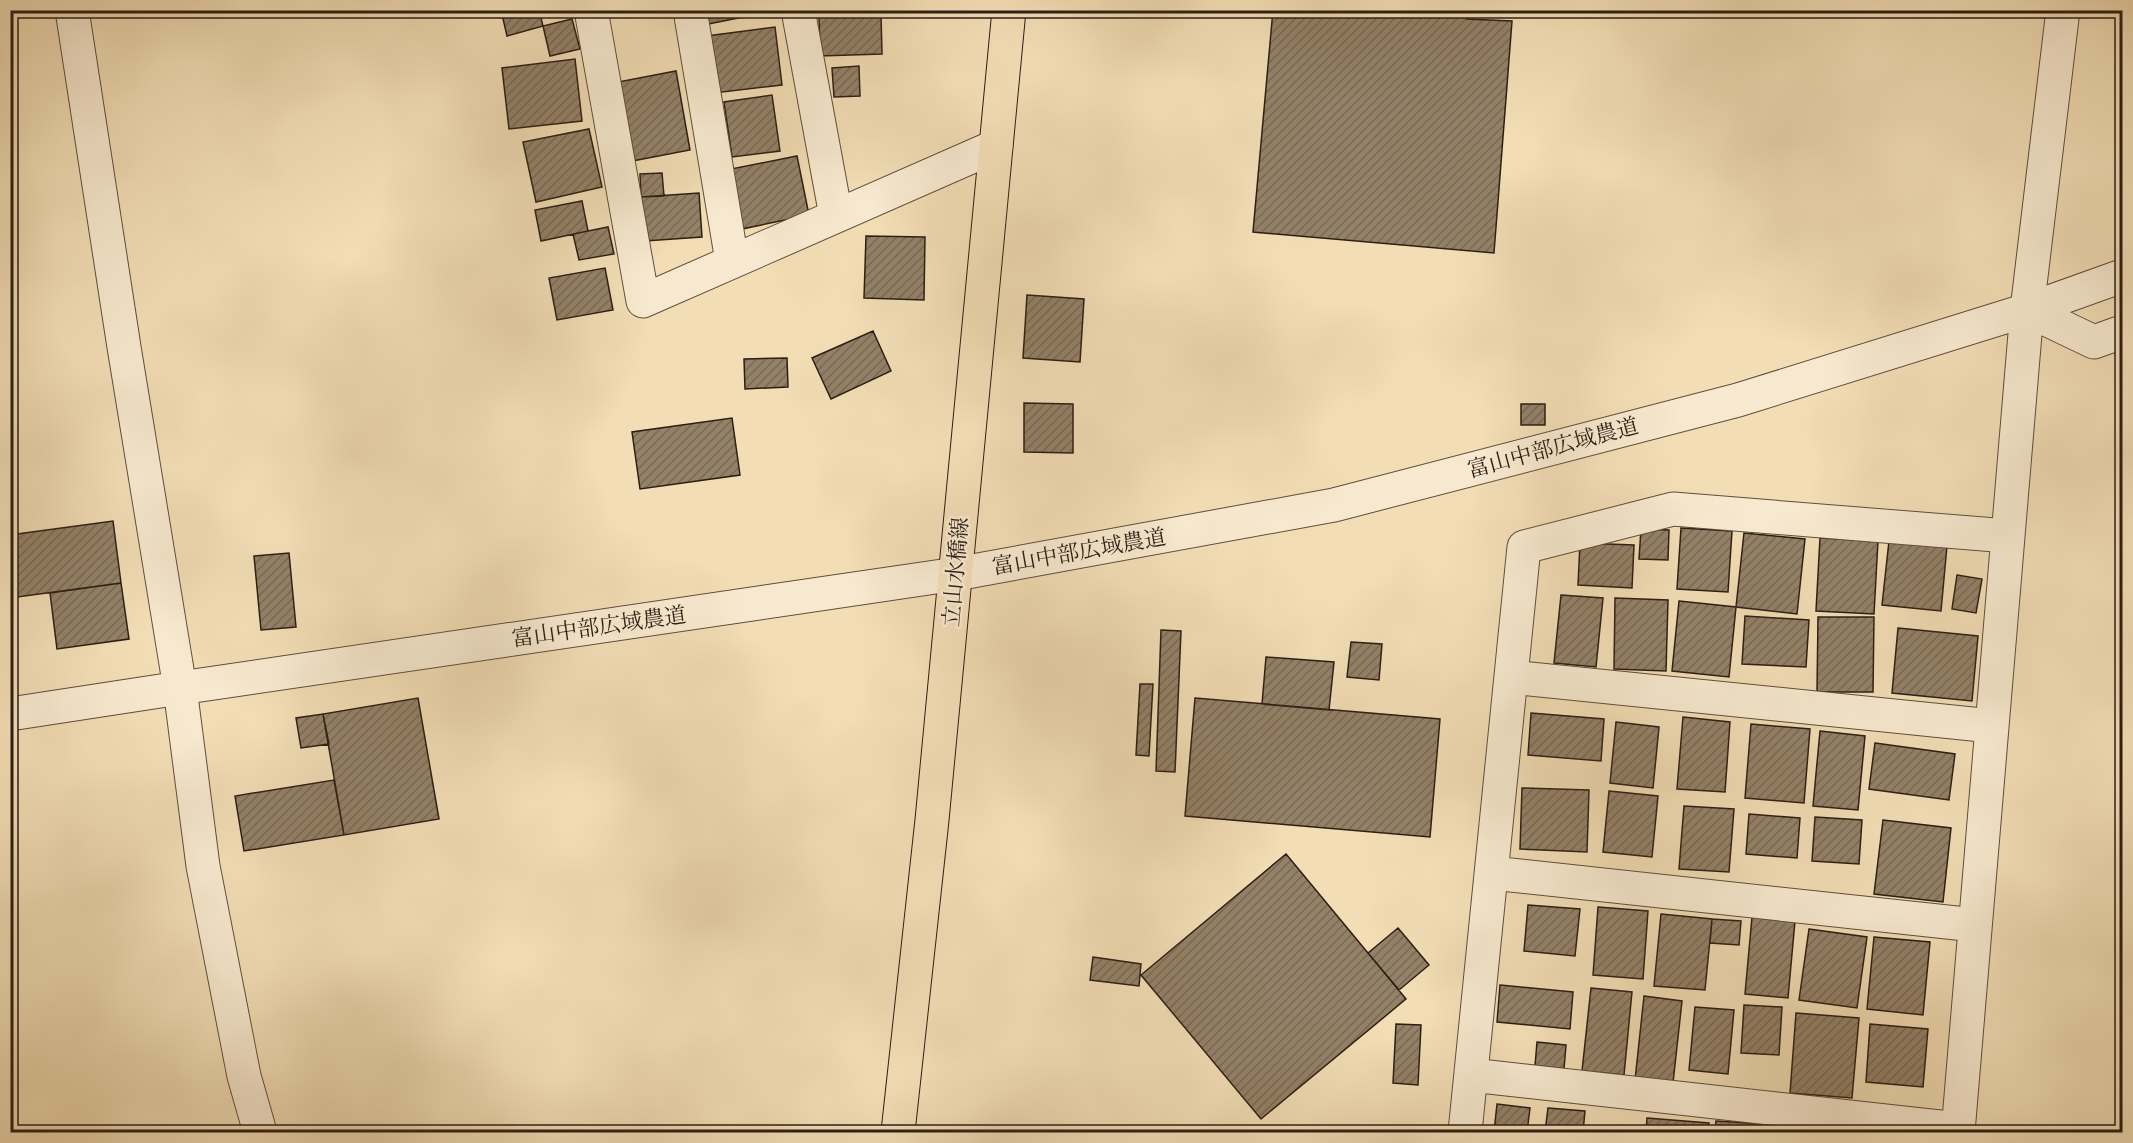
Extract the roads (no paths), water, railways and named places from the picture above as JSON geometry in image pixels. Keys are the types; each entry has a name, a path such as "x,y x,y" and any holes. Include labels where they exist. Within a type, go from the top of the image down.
{"main road":[{"name":"立山水橋線","path":"898,1132 931,831 1009,10"}],"street":[{"path":"72,10 180,688 203,866 244,1076 260,1132"},
{"path":"591,10 643,301 996,146"},
{"path":"690,10 732,261"},
{"path":"798,10 836,216"},
{"path":"1471,1075 1958,1131 2027,310 2063,10"},
{"name":"富山中部広域農道","path":"10,714 956,574 1334,505 1737,399 2027,310 2122,276"},
{"path":"2027,310 2094,342 2122,332"},
{"path":"1466,1132 1524,548 1673,509 2008,536"},
{"path":"1511,677 1992,726"},
{"path":"1491,873 1975,925"}]}
